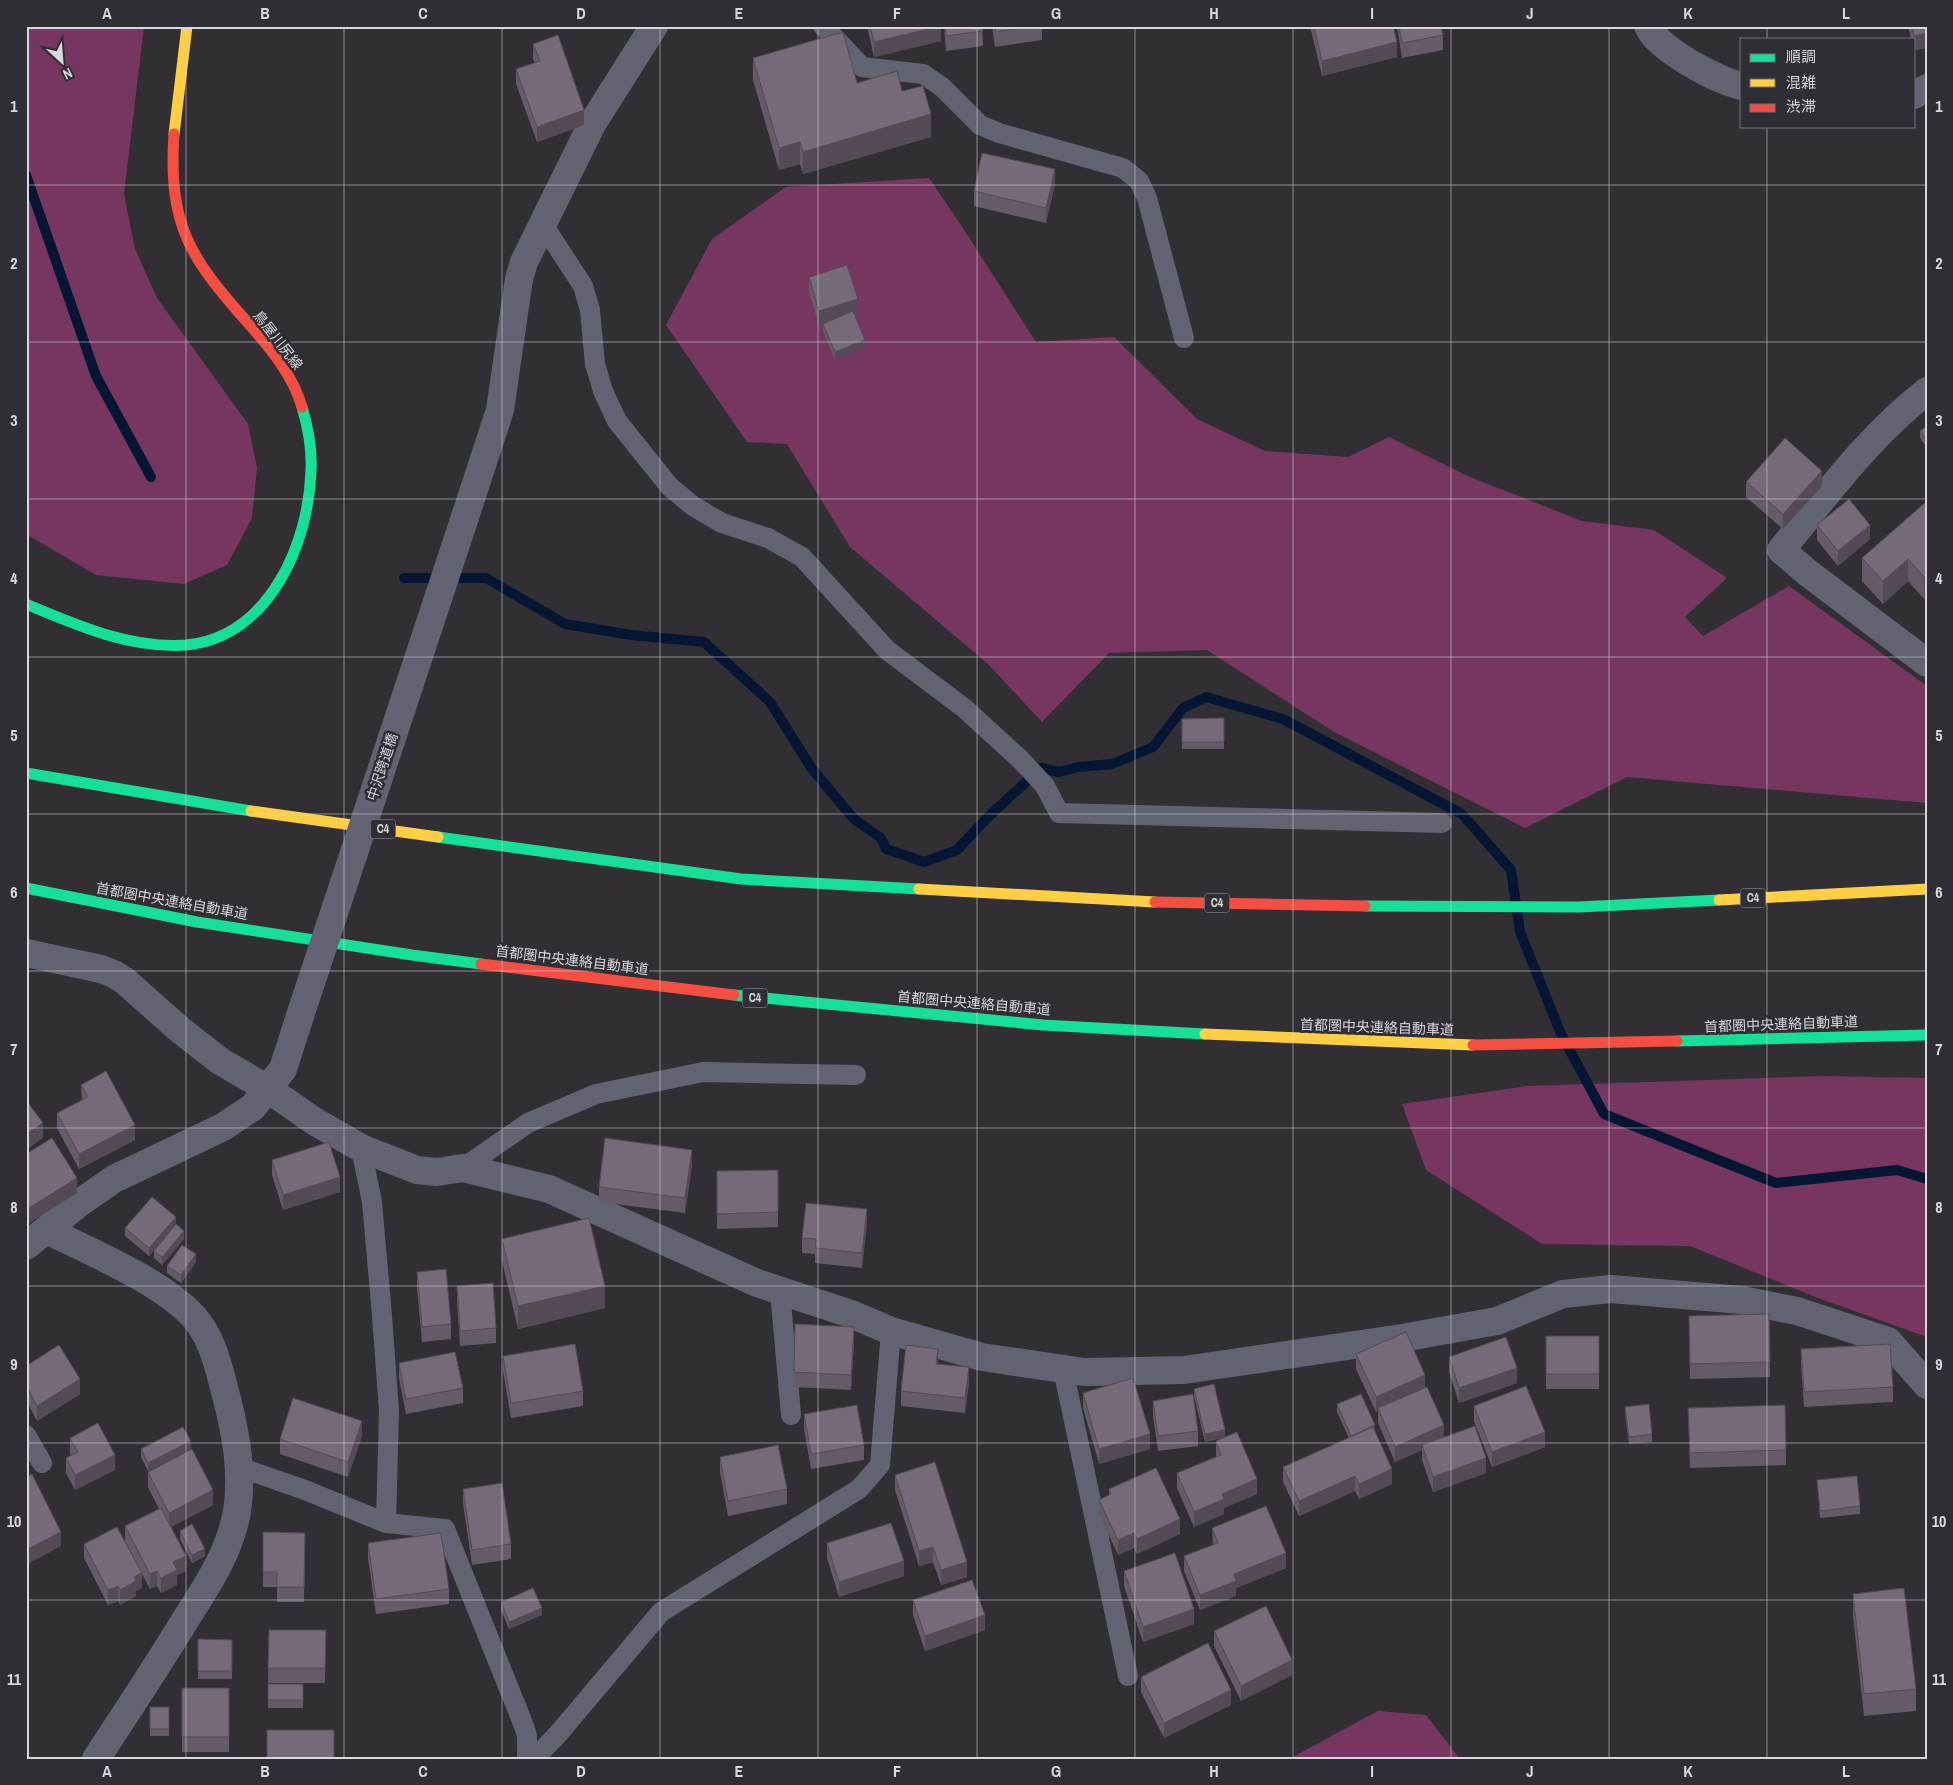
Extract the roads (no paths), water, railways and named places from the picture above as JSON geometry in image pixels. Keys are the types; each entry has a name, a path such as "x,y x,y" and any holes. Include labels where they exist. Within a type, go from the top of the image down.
{"main road":[{"name":"鳥屋川尻線","path":"26,604 80,625 145,643 175,645 210,639 233,630 258,612 286,568 302,530 309,491 311,451 299,399 284,370 264,342 224,297 203,268 186,240 176,206 173,156 187,26"},
{"name":"C4","path":"26,773 249,812 742,879 1118,901 1433,908 1578,907 1927,889"},
{"name":"首都圏中央連絡自動車道","path":"26,888 196,922 412,955 756,998 1043,1025 1491,1046 1927,1035"}],"street":[{"name":"中沢跨道橋","path":"37,1238 78,1204 114,1179 223,1127 253,1107 283,1069 500,410 518,278 542,223 566,180 592,124 654,26"},
{"path":"1648,26 1650,32 1672,51 1715,78 1740,85"},
{"path":"1927,391 1904,409 1850,467 1781,550 1808,573 1927,663"},
{"path":"26,953 101,969 114,974 125,981 179,1029 220,1061 268,1089 314,1121 361,1148 417,1170 437,1172 464,1168 549,1189 756,1283 851,1314 892,1331 982,1357 1084,1372 1184,1370 1402,1338 1497,1321 1563,1294 1611,1289 1742,1300 1797,1311 1888,1341 1927,1385"},
{"path":"37,1238 133,1274 164,1293 192,1316 209,1339 219,1368 234,1428 239,1467 237,1510 228,1546 214,1574 175,1638 96,1759"}],"lane":[{"path":"823,26 862,67 923,74 942,88 980,125 999,133 1123,168 1139,181 1147,198 1184,338"},
{"path":"542,223 583,286 590,310 595,364 603,391 617,421 670,487 693,506 722,523 768,538 802,557 887,650 964,708 1021,760 1045,786 1059,813 1442,824"},
{"path":"464,1168 528,1123 596,1094 703,1072 856,1075"},
{"path":"361,1148 372,1202 382,1316 388,1410 386,1523"},
{"path":"780,1291 791,1415"},
{"path":"534,1759 558,1734 660,1612 859,1489 880,1465 892,1331"},
{"path":"1063,1369 1128,1676"},
{"path":"26,1435 42,1463"},
{"path":"239,1467 305,1490 386,1523 445,1529 524,1726 527,1736 526,1759"}],"waterway":[{"path":"26,175 96,376 151,477"},
{"path":"404,578 486,578 565,624 631,635 704,642 770,702 812,769 854,819 881,838 886,849 924,862 957,850 987,818 1041,768 1059,772 1078,767 1112,764 1153,747 1183,708 1206,697 1283,719 1462,814 1511,870 1520,932 1561,1034 1604,1114 1776,1183 1897,1170 1927,1179"}]}
